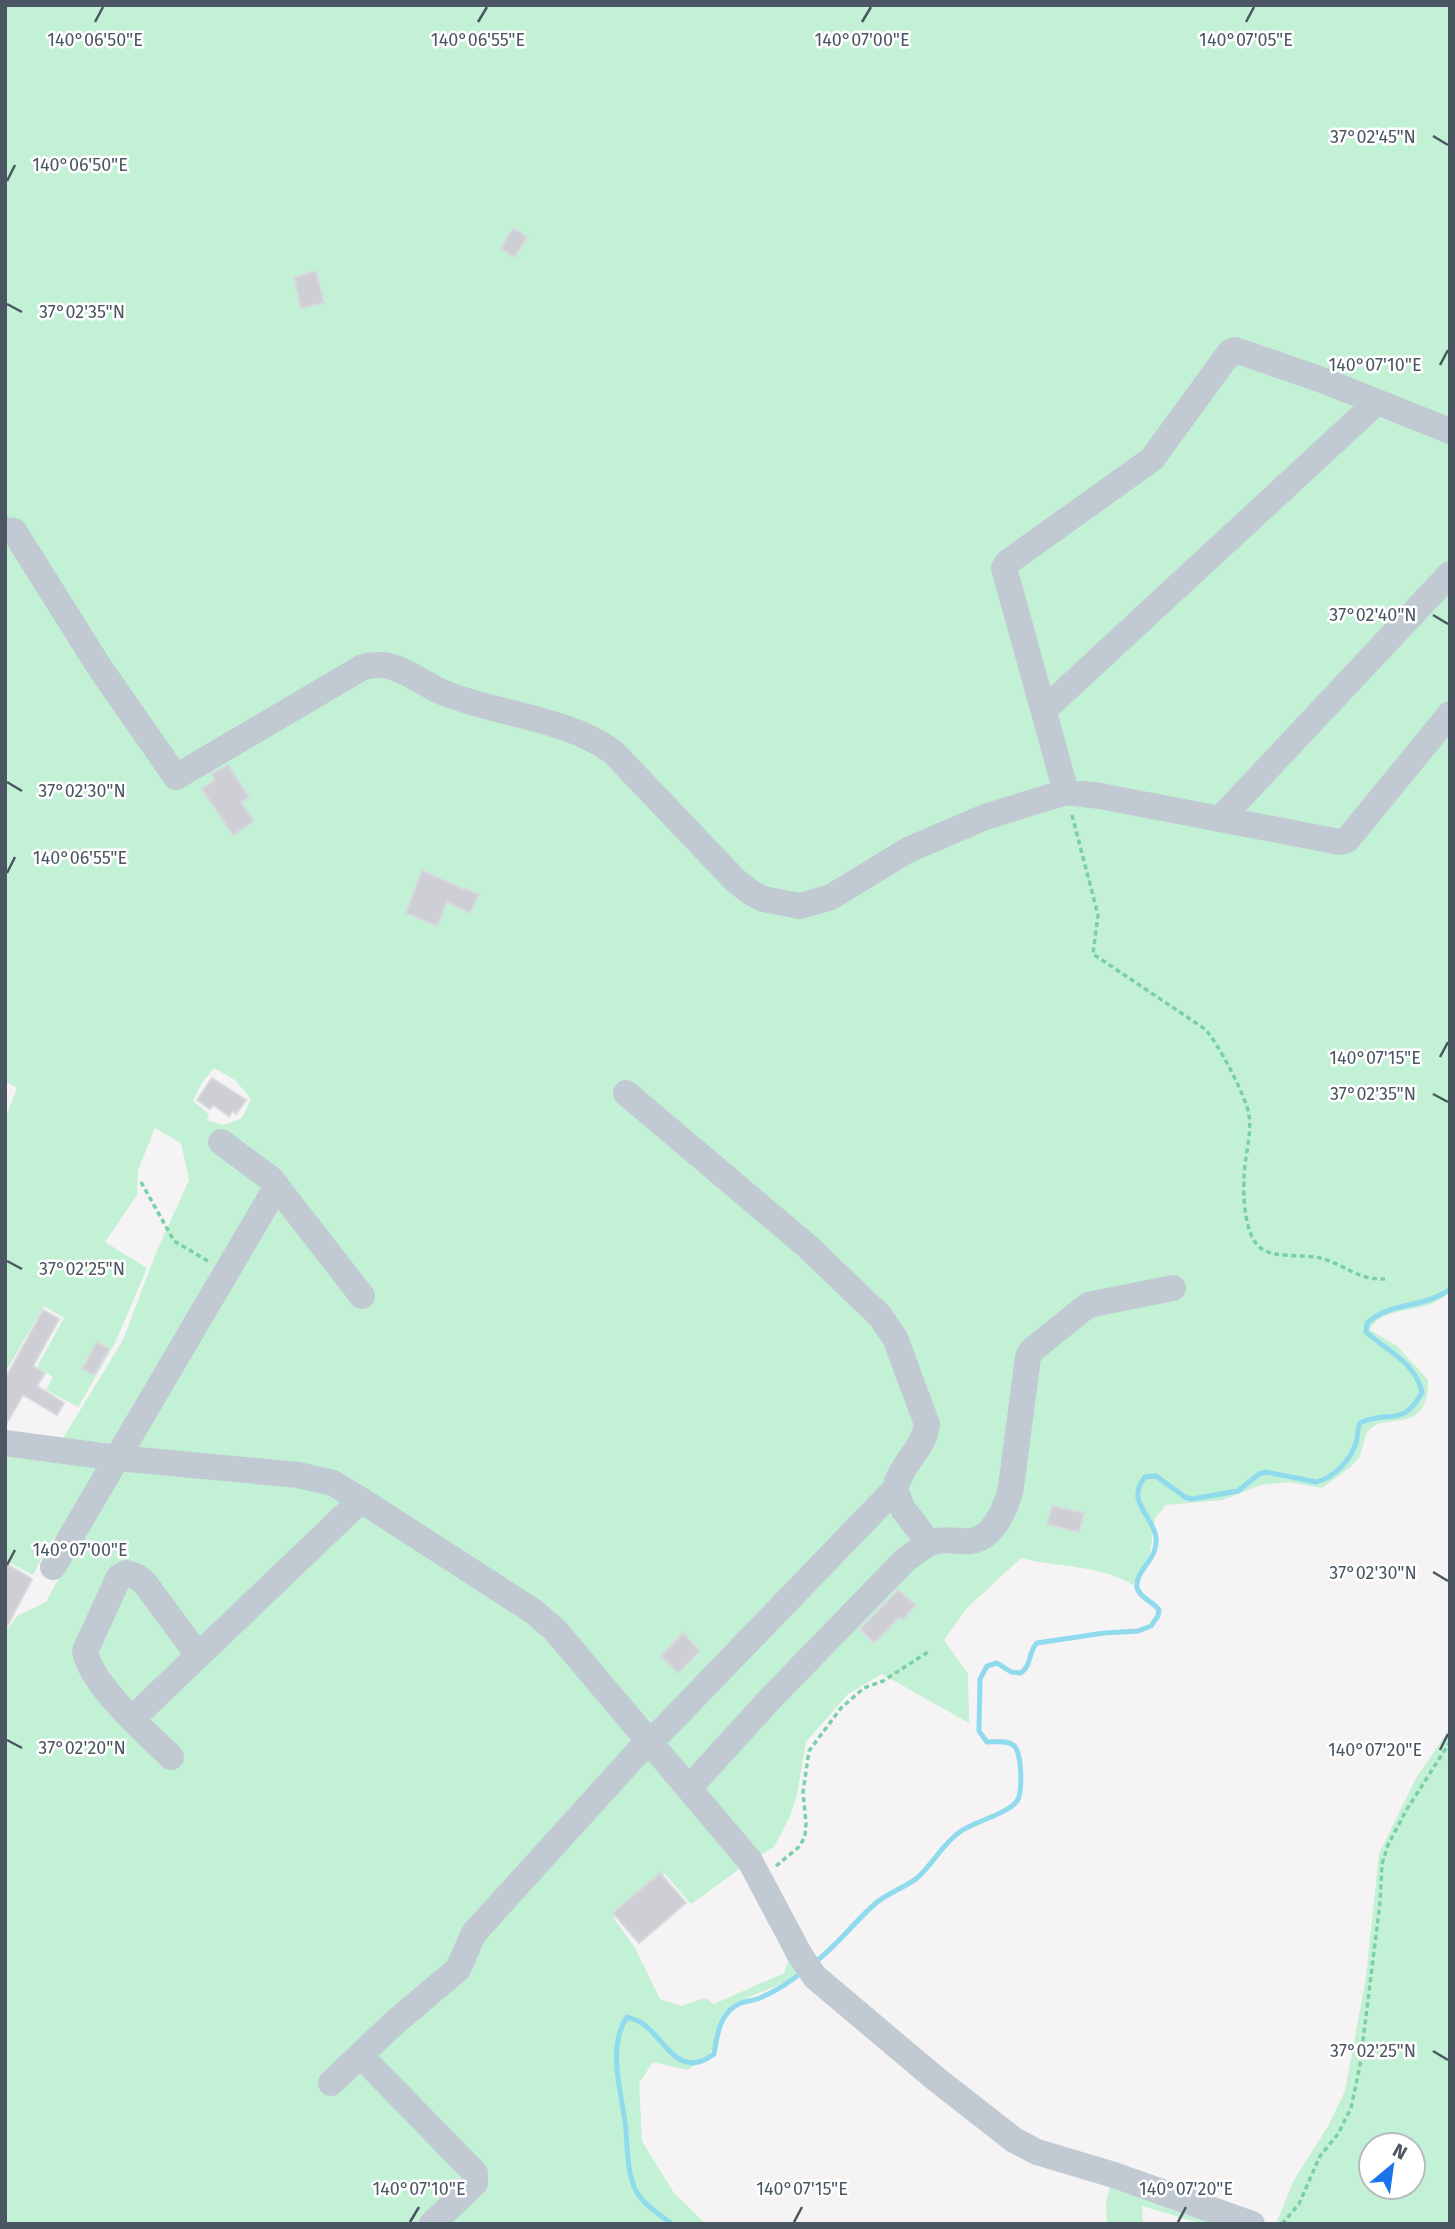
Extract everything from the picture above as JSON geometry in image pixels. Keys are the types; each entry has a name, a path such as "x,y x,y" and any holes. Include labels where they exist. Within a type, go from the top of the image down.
{"street":[{"path":"1066,792 1004,568 1008,562 1152,459 1230,352 1235,350 1450,431"},
{"path":"1044,710 1377,402"},
{"path":"5,530 14,531 100,668 176,777 363,667 390,666 446,694 568,730 601,744 613,752 735,880 763,900 800,905 831,897 908,850 985,817 1066,792 1221,818 1339,842 1347,840 1450,714"},
{"path":"1221,818 1450,574"},
{"path":"331,2083 458,1969 474,1933 650,1741 895,1489 904,1466 926,1433 927,1424 895,1338 880,1316 825,1262 626,1093"},
{"path":"221,1142 271,1179 362,1296"},
{"path":"53,1567 277,1186"},
{"path":"689,1788 906,1559 929,1543 951,1539 972,1541 984,1536 1001,1515 1008,1502 1031,1351 1088,1305 1173,1288"},
{"path":"5,1443 117,1458 298,1475 333,1483 362,1500 533,1612 555,1630 750,1861 800,1955 815,1977 936,2079 1014,2140 1037,2152 1114,2175 1252,2224"},
{"path":"895,1489 902,1509 929,1543"},
{"path":"133,1718 362,1500"},
{"path":"171,1757 100,1683 87,1660 85,1651 120,1577 126,1573 144,1582 198,1656"},
{"path":"360,2055 475,2173 475,2183 432,2224"}],"path":[{"path":"1066,792 1098,915 1093,954 1205,1029 1218,1046 1245,1103 1249,1125 1244,1179 1249,1233 1254,1244 1265,1252 1278,1255 1302,1254 1326,1259 1365,1278 1385,1279"},
{"path":"141,1182 174,1241 226,1272"},
{"path":"760,1877 790,1857 805,1836 803,1791 809,1751 841,1708 864,1688 883,1681 928,1652"},
{"path":"1282,2224 1299,2204 1320,2156 1338,2134 1351,2108 1362,2052 1380,1903 1381,1864 1407,1809 1450,1742"}],"green space":[{"path":"5,5 1450,5 1450,1292 1433,1303 1380,1318 1370,1330 1397,1346 1428,1380 1426,1398 1414,1416 1386,1422 1369,1430 1357,1460 1322,1488 1289,1482 1261,1485 1223,1500 1166,1505 1155,1518 1150,1553 1133,1585 1106,1573 1021,1558 967,1608 944,1640 968,1674 969,1723 882,1674 848,1694 806,1742 797,1795 774,1847 691,1904 665,1874 613,1917 635,1948 660,1999 681,2006 705,1998 714,2004 784,1973 788,1962 771,1922 799,1970 782,1983 742,2001 725,2013 719,2022 708,2056 688,2070 653,2062 639,2083 642,2141 674,2193 706,2224 5,2224 5,1633 17,1616 46,1602 73,1552 66,1526 49,1543 33,1575 5,1560 5,1437 60,1443 123,1340 156,1253 189,1180 181,1143 155,1128 138,1170 137,1195 105,1242 147,1268 115,1343 78,1407 46,1390 53,1377 37,1367 64,1318 44,1306 5,1373 5,1119 17,1088 5,1081","holes":["214,1068 235,1080 251,1099 242,1118 224,1125 207,1120 209,1114 193,1101 202,1083"]},
{"path":"1450,1728 1450,2224 1276,2224 1294,2180 1328,2126 1345,2091 1366,1977 1379,1854 1415,1780"},
{"path":"1112,2178 1250,2224 1203,2224 1142,2206 1143,2224 1107,2224 1106,2202"}],"building":[{"path":"513,228 527,237 515,257 501,249"},
{"path":"316,271 324,303 301,308 294,277"},
{"path":"228,765 249,797 241,802 254,821 233,835 202,789 215,780 212,774"},
{"path":"422,870 479,895 470,913 447,902 437,926 406,913"},
{"path":"212,1078 246,1100 236,1114 233,1111 229,1116 213,1105 210,1109 197,1100"},
{"path":"43,1310 59,1319 33,1366 45,1373 37,1386 64,1403 57,1415 23,1395 5,1426 5,1379"},
{"path":"97,1342 109,1349 94,1375 82,1369"},
{"path":"1052,1506 1084,1513 1079,1532 1047,1524"},
{"path":"5,1563 32,1579 5,1630"},
{"path":"898,1590 916,1605 903,1620 899,1617 874,1643 860,1629"},
{"path":"683,1633 700,1651 678,1673 661,1656"},
{"path":"660,1873 686,1903 639,1943 613,1913"}],"waterway":[{"path":"814,1963 876,1903 917,1878 955,1836 967,1827 1006,1810 1017,1801 1021,1772 1016,1749 1008,1742 987,1742 979,1731 980,1679 987,1666 997,1663 1011,1672 1021,1673 1037,1643 1138,1631 1151,1626 1158,1616 1159,1610 1140,1594 1137,1587 1137,1581 1156,1545 1154,1529 1139,1500 1138,1493 1145,1477 1156,1476 1192,1499 1238,1491 1259,1474 1266,1472 1316,1482 1323,1480 1342,1466 1351,1453 1360,1423 1401,1414 1415,1403 1422,1392 1407,1365 1366,1332 1367,1323 1376,1316 1430,1299 1450,1289"},
{"path":"672,2224 643,2201 630,2175 617,2069 618,2042 627,2017 637,2020 651,2030 682,2061 702,2061 714,2054 721,2024 728,2012 741,2003 769,1994 804,1971"}]}
